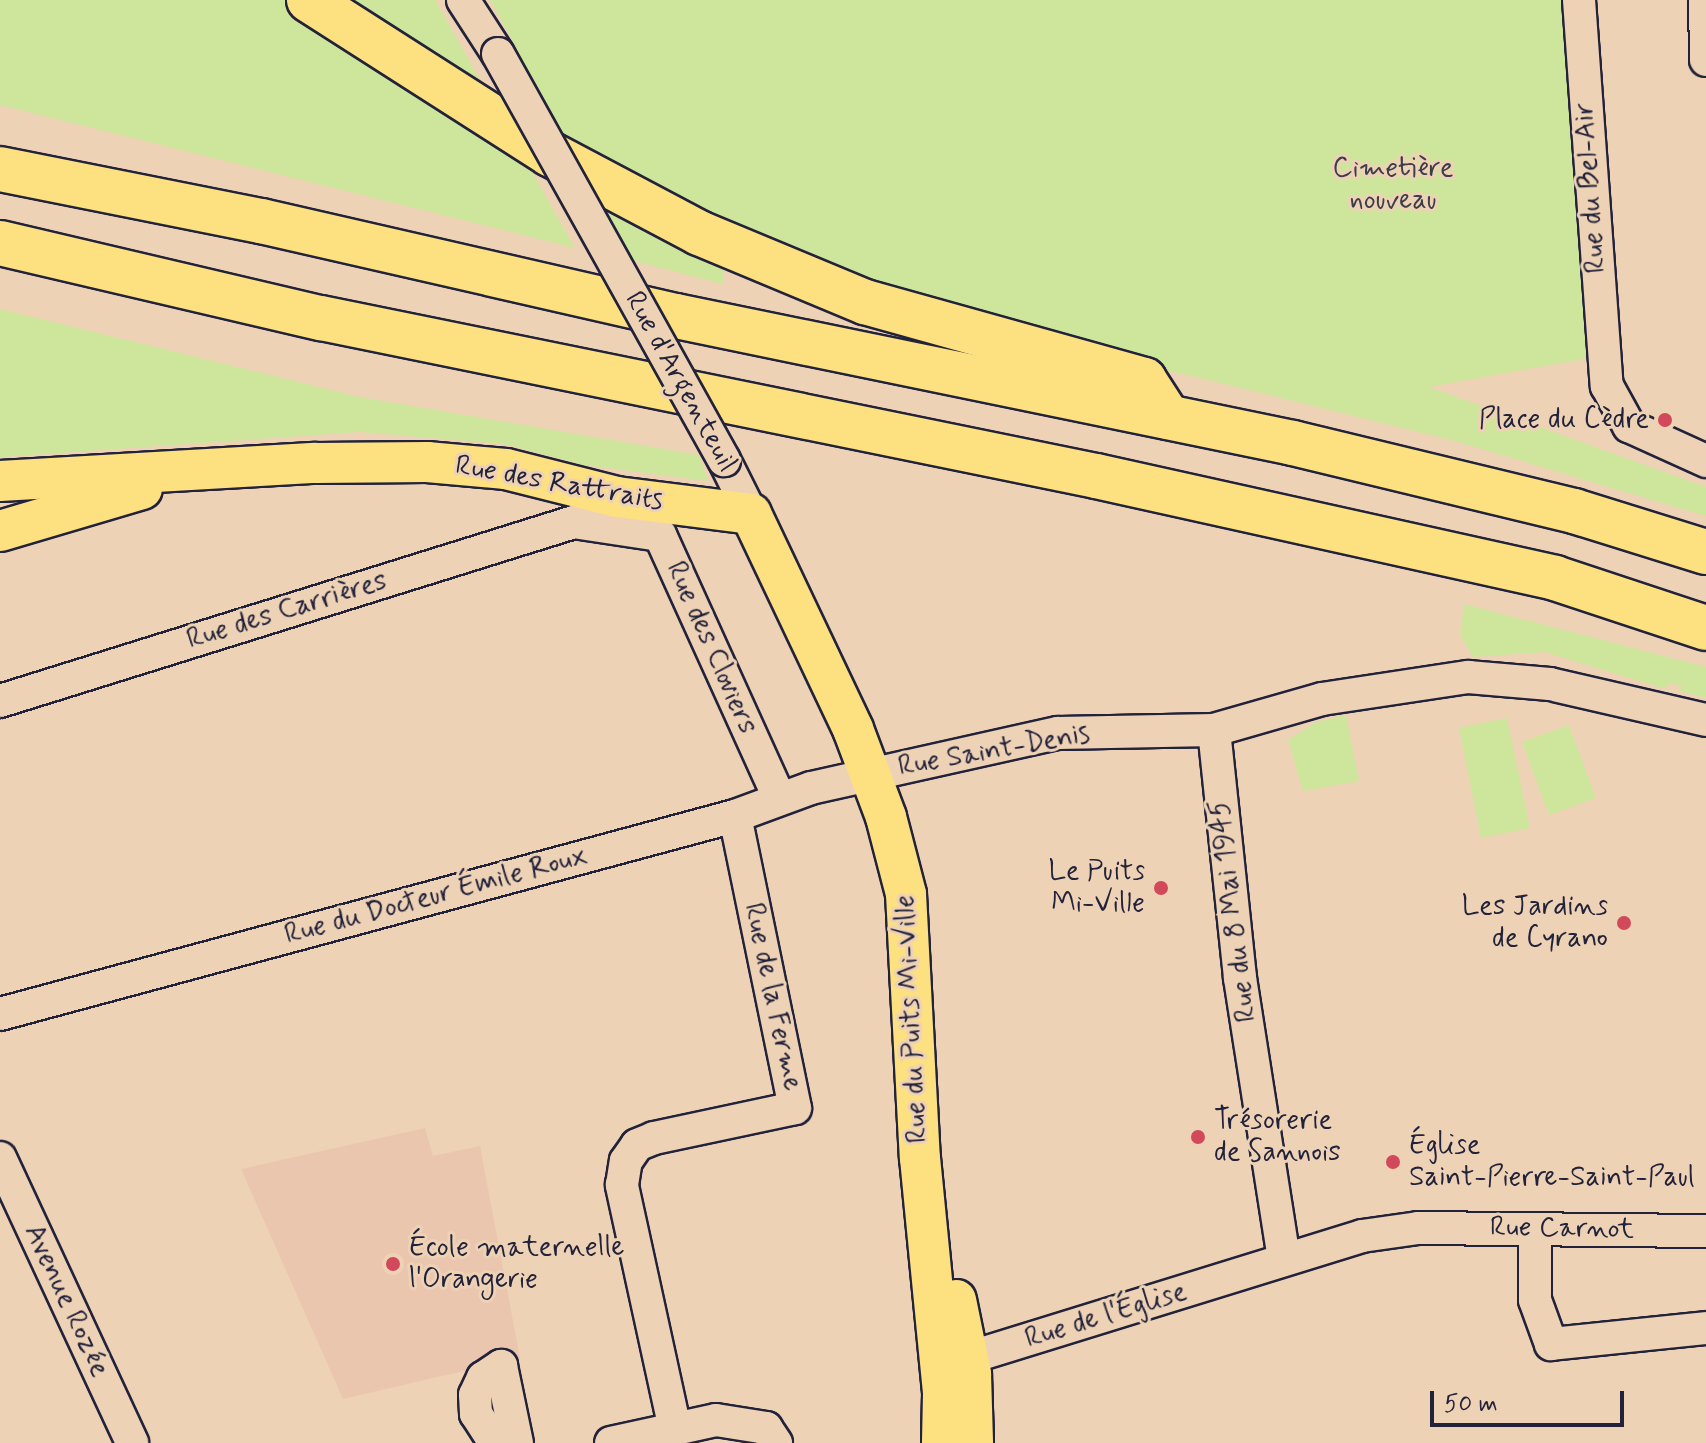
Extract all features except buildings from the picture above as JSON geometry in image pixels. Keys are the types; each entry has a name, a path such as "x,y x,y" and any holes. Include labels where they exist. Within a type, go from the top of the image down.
{"highway":[{"path":"309,0 550,154 699,233 865,302 1144,380 1168,417"},
{"path":"0,146 261,221"},
{"path":"0,169 261,221 559,291 1422,472 1706,552"},
{"path":"0,243 321,318"},
{"path":"0,262 321,318 1080,472 1524,571 1706,628"}],"main road":[{"name":"Rue des Rattraits","path":"0,481 397,461 484,466 617,497 751,514"},
{"name":"Rue des Rattraits","path":"0,531 138,490 272,465"},
{"name":"Rue d'Argenteuil","path":"751,514 807,627 871,774"},
{"name":"Rue du Puits Mi-Ville","path":"871,774 909,908 922,1172"},
{"path":"922,1172 968,1358 973,1443"},
{"path":"922,1172 943,1394 942,1443"}],"street":[{"name":"Rue du Bel-Air","path":"1579,0 1606,376 1611,401 1629,426 1706,461"},
{"path":"1705,0 1706,60"},
{"name":"Rue d'Argenteuil","path":"464,1 498,54 751,514"},
{"name":"Rue des Carrières","path":"0,701 574,522"},
{"name":"Rue des Cloviers","path":"574,522 660,535 779,797"},
{"name":"Rue Saint-Denis","path":"871,774 1058,733 1214,730 1322,699 1413,682 1468,677 1550,684 1706,720"},
{"name":"Rue du 8 Mai 1945","path":"1214,730 1257,1091 1284,1258"},
{"name":"Rue du Docteur Émile Roux","path":"0,1014 735,816 779,797 871,774"},
{"name":"Rue de la Ferme","path":"675,1429 621,1179 626,1161 637,1145 654,1138 795,1108 735,816"},
{"name":"Avenue Rozée","path":"0,1158 132,1443"},
{"name":"Rue Carnot","path":"1284,1258 1362,1236 1418,1228 1706,1231"},
{"path":"1535,1229 1535,1300 1551,1344 1706,1328"},
{"name":"Rue de l'Église","path":"968,1358 1284,1258"},
{"path":"943,1394 968,1358"},
{"path":"495,1443 476,1414 475,1395 483,1378 501,1366 517,1443"},
{"path":"611,1443 716,1420 746,1422 766,1428 776,1443"}],"shaded area":[{"name":"École maternelle l'Orangerie","path":"425,1128 433,1156 480,1146 520,1358 343,1399 241,1169"}],"green space":[{"path":"0,0 435,0 575,248 0,105"},
{"name":"Cimetière nouveau","path":"490,0 1562,0 1594,357 1429,387 1706,487 1706,516 1451,440 1192,376 960,330 573,153"},
{"path":"597,196 723,261 723,284 634,261"},
{"path":"0,309 360,397 699,455 708,481 584,465 504,444 359,432 0,457"},
{"path":"1464,604 1706,667 1706,698 1680,691 1681,686 1668,683 1666,689 1545,652 1473,657 1460,634"},
{"path":"1346,715 1359,781 1303,791 1288,740 1316,722"},
{"path":"1507,718 1530,828 1481,838 1459,728"},
{"path":"1569,725 1596,798 1549,815 1522,742"}],"place":[{"name":"Place du Cèdre","path":"1665,420"},
{"name":"Le Puits Mi-Ville","path":"1161,888"},
{"name":"Les Jardins de Cyrano","path":"1624,923"},
{"name":"Trésorerie de Sannois","path":"1198,1137"},
{"name":"Église Saint-Pierre-Saint-Paul","path":"1393,1162"},
{"name":"École maternelle l'Orangerie","path":"393,1264"}]}
